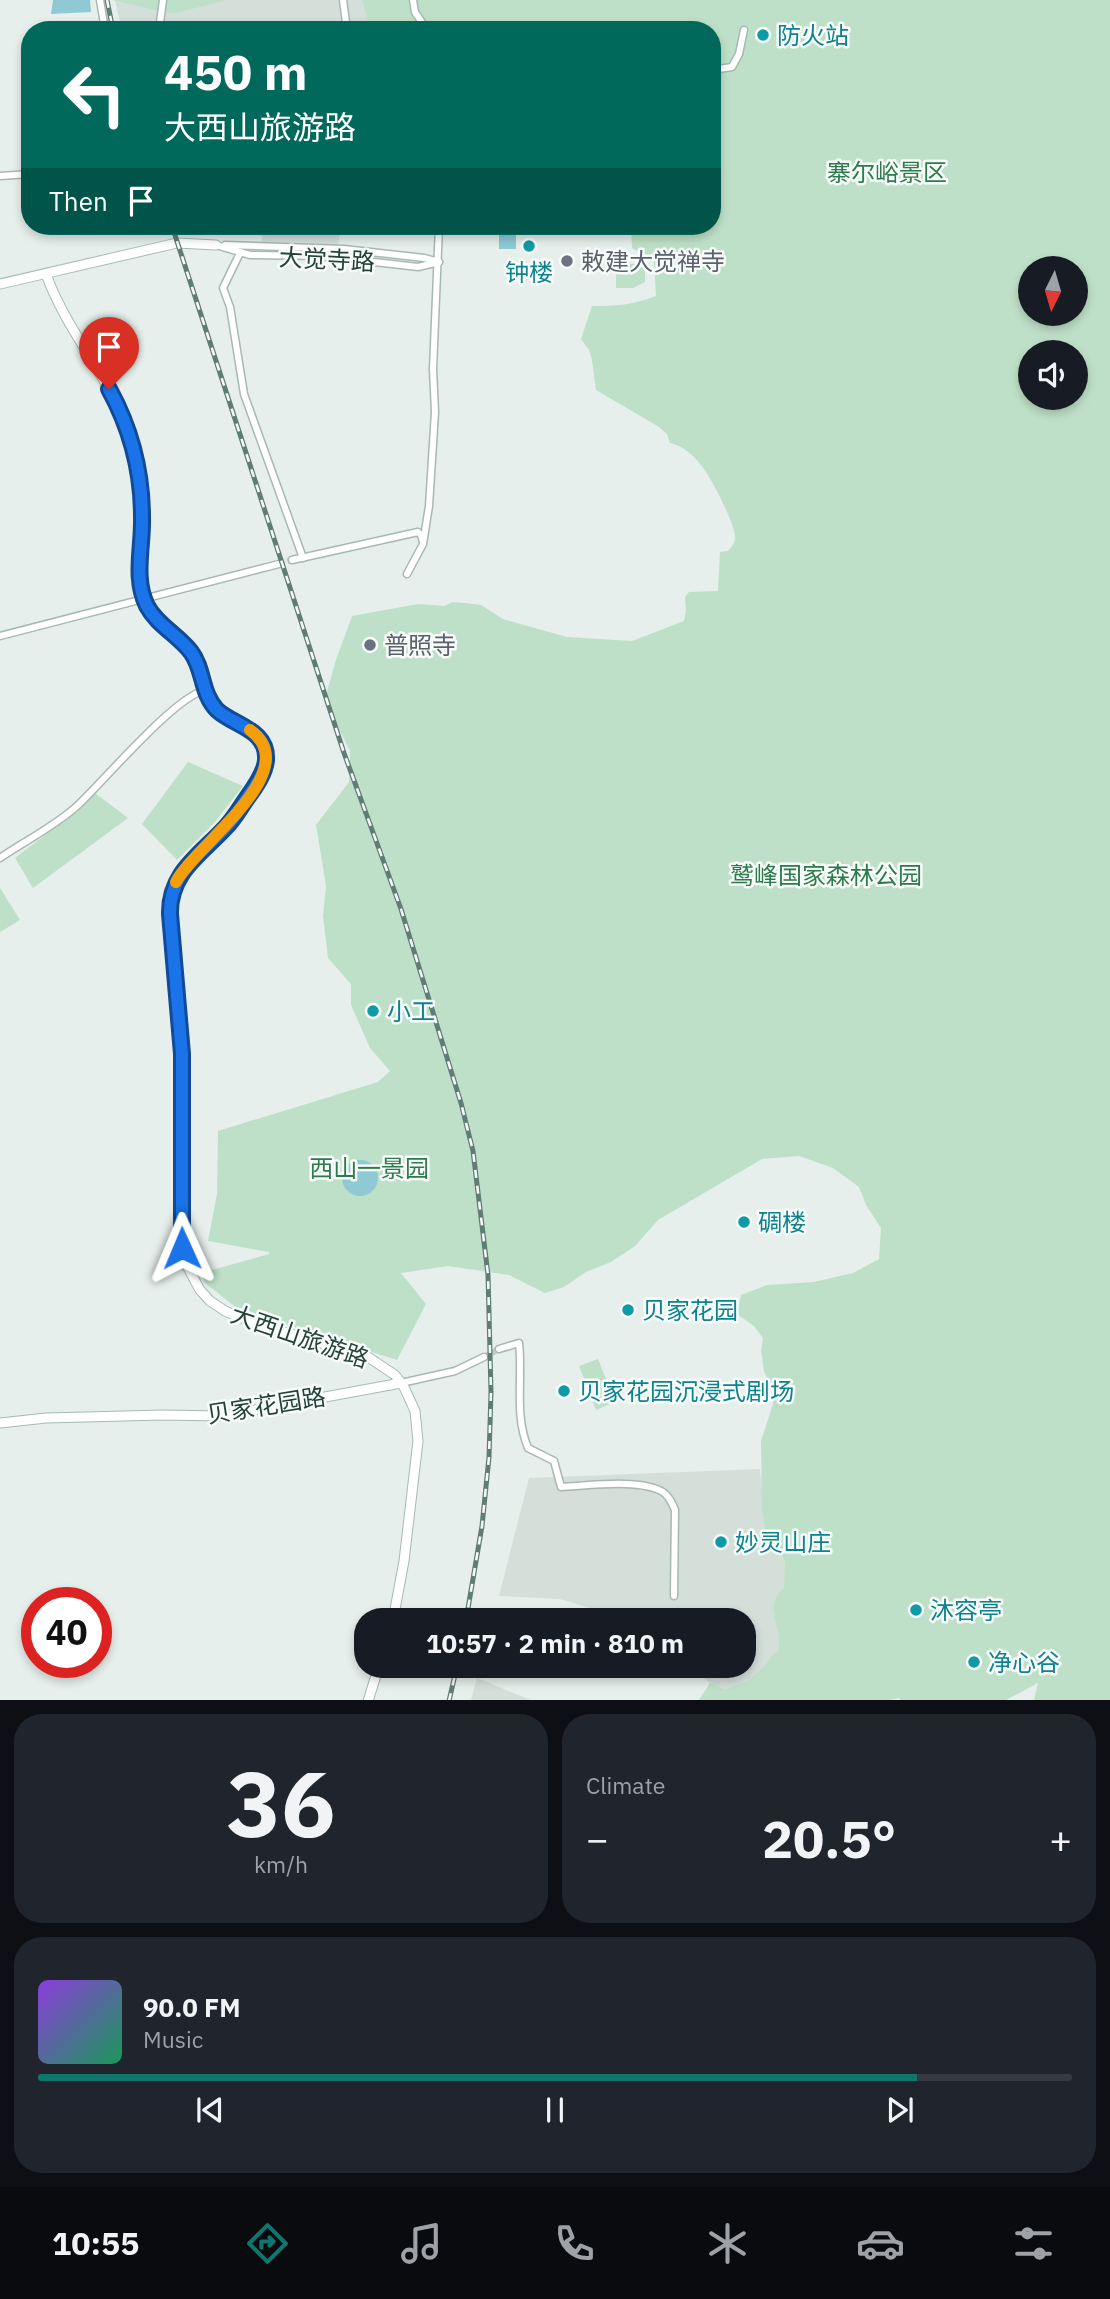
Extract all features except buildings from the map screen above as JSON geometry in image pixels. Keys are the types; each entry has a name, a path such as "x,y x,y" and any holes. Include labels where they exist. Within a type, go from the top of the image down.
{"street":[{"path":"100,0 104,21"},
{"path":"160,21 163,0"},
{"path":"343,0 346,21"},
{"path":"413,0 415,12 421,21"},
{"path":"721,69 732,67 739,54 744,30"},
{"path":"0,176 21,175"},
{"path":"407,574 423,544 429,506 436,412 433,369 439,235"},
{"name":"大觉寺路","path":"0,284 177,243 344,249 420,257 439,262"},
{"name":"大觉寺路","path":"216,245 240,253 349,258 418,267 439,262"},
{"path":"240,253 223,288 230,307 244,394 303,558"},
{"name":"大西山旅游路","path":"46,274 53,294 118,405 134,449 141,484 139,577 144,599 157,620 191,652 199,667 205,690 218,711 259,737 265,750 266,759 262,774 241,808 227,826 187,864 177,878 172,895 170,914 182,1054 180,1220 184,1258 190,1275 200,1290 225,1311 251,1322 368,1357 395,1375 411,1399 419,1431 404,1561 395,1608"},
{"path":"292,560 418,532 423,544"},
{"path":"0,636 279,564"},
{"path":"0,858 74,808 158,725 195,692 205,690"},
{"path":"499,1349 519,1343 520,1415 523,1433 528,1448 554,1461 561,1488 646,1486 663,1492 669,1498 675,1510 674,1596"},
{"name":"贝家花园路","path":"0,1423 46,1418 222,1416 455,1371 484,1357"},
{"path":"368,1700 375,1678"}],"shaded area":[{"path":"115,0 363,0 388,21 120,21"},
{"path":"262,235 340,235 338,245 262,242"},
{"path":"760,1469 767,1540 785,1562 784,1588 774,1615 781,1640 778,1651 756,1673 756,1608 590,1608 560,1599 499,1596 529,1478"},
{"path":"477,1678 531,1700 471,1700"},
{"path":"704,1678 751,1678 725,1689"}],"green space":[{"path":"112,0 227,0 172,14"},
{"name":"鹫峰国家森林公园","path":"362,0 1110,0 1110,1700 1034,1700 1038,1683 1006,1700 699,1700 710,1683 725,1689 756,1678 756,1673 778,1651 779,1642 774,1602 784,1588 785,1562 767,1540 762,1508 761,1441 773,1404 773,1390 764,1371 761,1350 763,1338 754,1326 737,1314 741,1295 767,1285 814,1282 853,1273 879,1259 881,1228 866,1205 859,1187 833,1168 799,1156 762,1159 658,1220 635,1246 611,1262 586,1272 564,1287 545,1293 509,1275 448,1266 401,1273 426,1304 397,1360 238,1309 205,1283 201,1273 269,1254 208,1241 217,1194 218,1131 378,1082 390,1071 370,1048 351,1005 351,984 328,958 323,916 326,886 316,825 349,782 350,750 324,702 352,616 418,604 444,606 453,602 481,605 503,619 567,637 632,641 684,621 685,597 689,592 718,591 720,552 728,551 735,536 710,479 691,455 683,448 670,443 667,434 659,427 596,390 592,360 581,339 592,306 624,304 656,296 654,261 632,248 631,235 721,235 721,21 368,21"},
{"path":"616,264 645,264 645,282 633,288 616,288"},
{"path":"188,762 243,786 214,823 177,860 142,824"},
{"path":"95,793 128,818 33,888 15,858 85,804"},
{"path":"0,888 20,920 0,932"},
{"path":"598,1359 615,1402 596,1410 579,1366"}],"water":[{"path":"53,0 90,0 91,12 51,14"},
{"path":"499,235 516,235 516,249 499,249"},
{"path":"360,1160 373,1165 378,1178 373,1191 360,1196 347,1191 342,1178 347,1165"}],"tunnel":[{"path":"279,564 292,560"},
{"path":"484,1357 499,1349"}],"railway":[{"path":"107,0 111,21"},
{"path":"175,235 344,753 401,909 461,1103 473,1151 488,1275 491,1392 489,1457 482,1526 468,1608"},
{"path":"449,1700 454,1678"}],"slow traffic":[{"path":"176,882 187,864 227,826 262,774 266,763 265,750 259,737 250,730"}],"place":[{"name":"防火站","path":"763,35"},
{"name":"钟楼","path":"529,246"},
{"name":"敕建大觉禅寺","path":"567,261"},
{"name":"普照寺","path":"370,645"},
{"name":"小工","path":"373,1011"},
{"name":"碉楼","path":"744,1222"},
{"name":"贝家花园","path":"628,1310"},
{"name":"贝家花园沉浸式剧场","path":"564,1391"},
{"name":"妙灵山庄","path":"721,1542"},
{"name":"沐容亭","path":"916,1610"},
{"name":"净心谷","path":"974,1662"}],"route":[{"path":"109,389 128,430 140,476 141,593 151,613 191,652 199,667 207,695 218,711 256,734 266,753 264,769 241,808 227,826 187,864 177,878 172,895 170,914 182,1054 182,1248"}],"park label":[{"name":"寨尔峪景区","path":"887,172"},
{"name":"西山一景园","path":"369,1168"}]}
